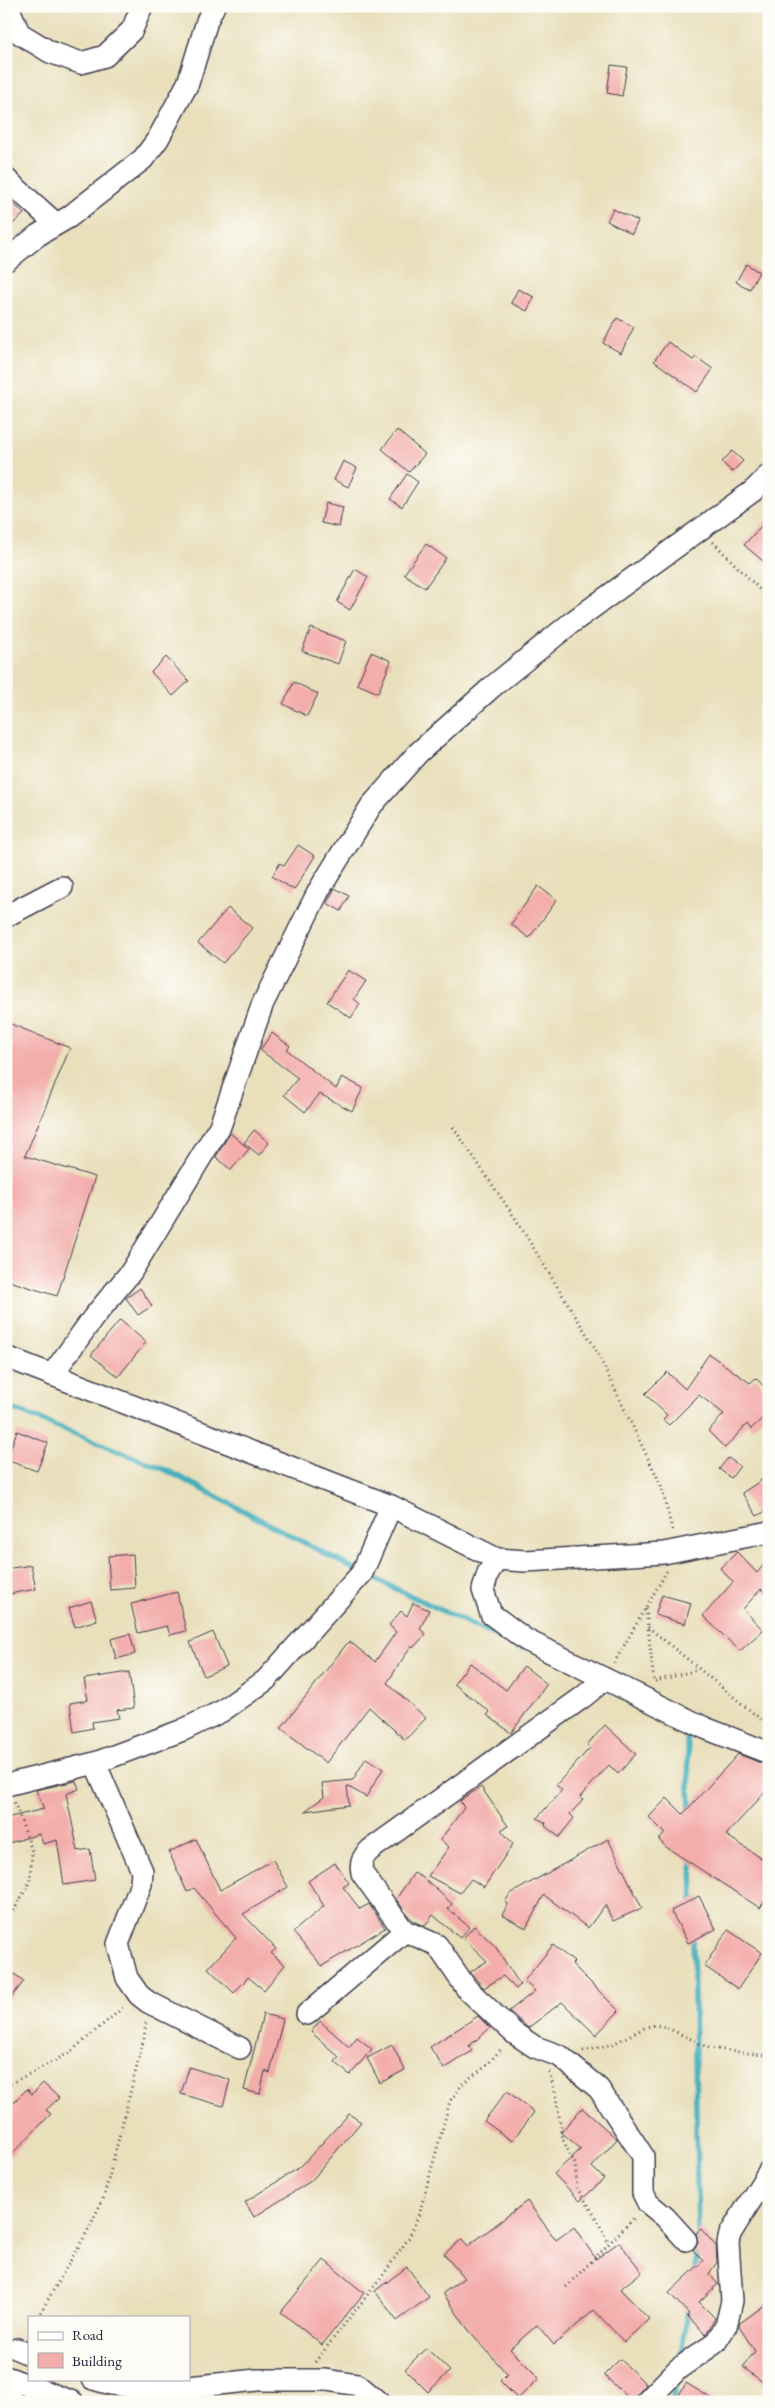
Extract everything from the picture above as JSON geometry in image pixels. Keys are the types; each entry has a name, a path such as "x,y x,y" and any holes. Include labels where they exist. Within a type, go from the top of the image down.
{"street":[{"path":"8,6 20,32 50,52 81,63 105,56 132,30 142,6"},
{"path":"7,260 55,223 69,217 143,159 158,139 188,83 207,21 214,6"},
{"path":"6,178 55,223"},
{"path":"52,1375 93,1318 131,1272 220,1126 263,1003 318,890 371,806 418,753 492,688 571,623 753,492 769,475"},
{"path":"6,916 62,887"},
{"path":"6,1357 391,1506 497,1559 525,1561 664,1553 769,1532"},
{"path":"7,1785 95,1763 183,1730 222,1712 266,1680 362,1573 391,1506"},
{"path":"497,1559 488,1573 483,1590 491,1614 526,1640 705,1728 769,1753"},
{"path":"605,1679 583,1697 364,1855 360,1868 405,1931 437,1945 467,1989 514,2034 551,2053 599,2089 643,2156 643,2193 648,2203 665,2216 686,2240"},
{"path":"95,1763 142,1871 141,1884 118,1944 127,1978 144,1999 240,2048"},
{"path":"307,2014 405,1931"},
{"path":"646,2402 678,2370 715,2343 726,2326 732,2301 728,2243 730,2234 769,2171"},
{"path":"9,2402 10,2378 73,2402"},
{"path":"97,2380 111,2384 160,2390 257,2380 326,2380 358,2385 378,2402"}],"path":[{"path":"700,529 769,599"},
{"path":"453,1127 515,1218 594,1346 660,1485 678,1551 605,1679"},
{"path":"646,1608 657,1704"},
{"path":"648,1628 697,1670 769,1726"},
{"path":"654,1682 697,1670"},
{"path":"6,1924 30,1882 32,1851 7,1785"},
{"path":"6,2086 69,2053 144,1999"},
{"path":"39,2316 87,2232 104,2197 144,2038 144,1999"},
{"path":"609,2244 595,2216 577,2188 575,2164 563,2140 551,2053 613,2044 646,2027 655,2025 666,2027 709,2048 769,2056"},
{"path":"314,2362 383,2275 410,2236 420,2211 450,2101 464,2082 485,2067 514,2034"},
{"path":"566,2287 648,2203"}],"building":[{"path":"611,65 627,67 622,96 607,93"},
{"path":"6,196 24,214 6,230"},
{"path":"613,209 638,221 632,234 607,221"},
{"path":"746,264 759,272 750,289 736,282"},
{"path":"518,289 534,297 527,311 511,303"},
{"path":"617,318 634,327 621,353 603,343"},
{"path":"668,342 693,360 696,357 713,369 697,392 654,361"},
{"path":"397,430 425,454 409,472 382,449"},
{"path":"732,451 743,461 732,472 722,462"},
{"path":"343,461 357,468 348,487 334,480"},
{"path":"407,474 418,482 402,507 390,499"},
{"path":"326,503 343,507 339,527 321,523"},
{"path":"769,517 769,566 744,545"},
{"path":"426,544 446,558 425,588 404,574"},
{"path":"355,569 368,577 350,610 337,602"},
{"path":"311,628 346,641 338,664 302,651"},
{"path":"371,652 391,661 378,693 357,684"},
{"path":"166,657 189,681 173,696 151,672"},
{"path":"294,682 318,694 307,716 283,704"},
{"path":"298,845 315,856 294,890 272,876 280,863 284,866"},
{"path":"538,886 557,900 529,938 511,924"},
{"path":"335,888 349,896 341,911 327,903"},
{"path":"228,908 252,928 223,963 198,943"},
{"path":"348,970 366,981 354,999 360,1004 351,1018 327,1002"},
{"path":"6,1022 70,1048 25,1156 95,1177 57,1296 6,1280"},
{"path":"272,1033 290,1046 287,1050 336,1089 342,1077 363,1088 352,1111 320,1094 305,1112 284,1095 298,1078 260,1050"},
{"path":"254,1130 269,1143 259,1155 244,1143"},
{"path":"230,1133 249,1149 231,1170 216,1157"},
{"path":"140,1288 152,1306 138,1315 126,1298"},
{"path":"120,1320 146,1342 118,1377 91,1355"},
{"path":"709,1354 750,1383 756,1378 769,1392 769,1412 751,1429 747,1424 725,1448 708,1431 724,1414 699,1395 669,1425 663,1420 667,1415 645,1394 667,1372 685,1389"},
{"path":"17,1431 48,1443 37,1471 6,1460"},
{"path":"728,1458 740,1466 731,1478 719,1469"},
{"path":"769,1475 769,1509 757,1516 742,1493"},
{"path":"737,1552 757,1573 769,1558 769,1595 761,1589 743,1609 763,1630 740,1651 703,1616 733,1582 720,1568"},
{"path":"133,1554 135,1588 110,1590 108,1556"},
{"path":"31,1565 36,1589 9,1594 6,1569"},
{"path":"177,1592 186,1631 170,1635 167,1626 138,1633 131,1604"},
{"path":"662,1595 691,1603 685,1624 655,1615"},
{"path":"91,1601 97,1620 75,1627 69,1608"},
{"path":"413,1603 429,1610 420,1629 426,1634 413,1648 411,1646 387,1683 426,1718 405,1740 369,1707 326,1763 281,1728 349,1641 375,1662 396,1632 389,1625 401,1611 407,1616"},
{"path":"213,1632 227,1666 204,1676 190,1642"},
{"path":"130,1634 135,1654 116,1659 111,1639"},
{"path":"470,1663 506,1690 524,1666 547,1684 511,1733 487,1715 490,1712 454,1684"},
{"path":"129,1672 134,1708 117,1710 119,1718 92,1722 93,1728 74,1732 70,1703 88,1700 84,1679"},
{"path":"605,1725 636,1754 618,1774 609,1765 580,1797 583,1800 570,1814 574,1818 559,1837 545,1826 546,1823 537,1818 562,1790 556,1785 590,1748 587,1745"},
{"path":"738,1754 763,1764 769,1770 769,1788 726,1835 769,1863 769,1895 760,1908 666,1847 659,1840 665,1833 649,1817 667,1798 683,1814"},
{"path":"366,1758 383,1769 366,1797 347,1786 349,1805 305,1811 324,1797 322,1783 353,1780"},
{"path":"76,1781 79,1789 66,1794 78,1851 90,1849 95,1880 64,1885 57,1840 43,1844 39,1834 6,1844 6,1818 44,1809 36,1790"},
{"path":"481,1787 508,1826 501,1830 513,1844 484,1887 471,1879 460,1893 428,1876 449,1847 440,1840 464,1808 460,1801"},
{"path":"196,1839 220,1890 273,1860 288,1887 243,1914 276,1949 271,1953 285,1965 264,1990 248,1977 234,1993 208,1968 236,1938 194,1888 187,1892 169,1852"},
{"path":"608,1839 642,1908 613,1921 605,1905 588,1928 544,1895 526,1928 502,1915 508,1904 505,1902 510,1894"},
{"path":"335,1863 349,1883 343,1887 360,1909 369,1904 385,1928 322,1966 293,1932 324,1906 308,1881"},
{"path":"414,1873 425,1879 452,1904 448,1909 469,1927 460,1938 433,1915 425,1926 417,1923 409,1917 396,1899"},
{"path":"699,1896 716,1929 688,1943 671,1911"},
{"path":"474,1926 495,1946 520,1985 516,1989 503,1976 484,1988 470,1972 487,1961 463,1938"},
{"path":"728,1930 762,1953 738,1989 704,1966"},
{"path":"553,1945 574,1962 572,1964 619,2011 596,2035 562,2002 528,2028 509,2011 535,1991 524,1981"},
{"path":"6,1968 24,1981 6,2004"},
{"path":"263,2014 283,2019 270,2073 265,2071 260,2094 244,2090"},
{"path":"478,2016 490,2028 469,2046 472,2051 444,2069 430,2047"},
{"path":"320,2021 349,2047 357,2037 372,2049 350,2075 335,2062 339,2057 311,2032"},
{"path":"392,2045 405,2070 380,2083 367,2058"},
{"path":"189,2067 230,2080 223,2106 181,2094"},
{"path":"43,2083 59,2098 46,2110 51,2114 6,2160 6,2110 27,2089 32,2094"},
{"path":"507,2091 534,2112 512,2141 484,2121"},
{"path":"582,2108 617,2139 592,2167 604,2179 580,2201 554,2174 581,2149 561,2132"},
{"path":"349,2114 361,2122 311,2181 254,2217 245,2202 300,2167"},
{"path":"527,2201 556,2240 574,2227 596,2259 619,2242 642,2272 620,2289 649,2319 624,2342 594,2310 554,2345 537,2325 510,2349 539,2378 518,2399 500,2381 507,2374 467,2328 443,2293 464,2278 444,2254 462,2239 468,2246"},
{"path":"701,2229 716,2246 717,2262 709,2274 718,2284 699,2302 715,2318 706,2334 687,2316 689,2314 669,2293 703,2261 693,2250 698,2243 696,2233"},
{"path":"324,2260 364,2293 322,2345 281,2312"},
{"path":"407,2267 429,2297 397,2321 375,2291"},
{"path":"769,2302 769,2387 743,2367 755,2351 739,2327 740,2323"},
{"path":"426,2348 450,2371 428,2392 405,2369"},
{"path":"620,2359 646,2384 632,2401 604,2375"},
{"path":"686,2383 717,2402 675,2402"}],"waterway":[{"path":"6,1406 166,1470 362,1573 522,1648"},
{"path":"669,1721 687,1733 690,1811"},
{"path":"692,1858 693,1906"},
{"path":"693,1933 698,2239"},
{"path":"694,2276 698,2248"},
{"path":"680,2360 689,2305"},
{"path":"672,2402 676,2381"}]}
